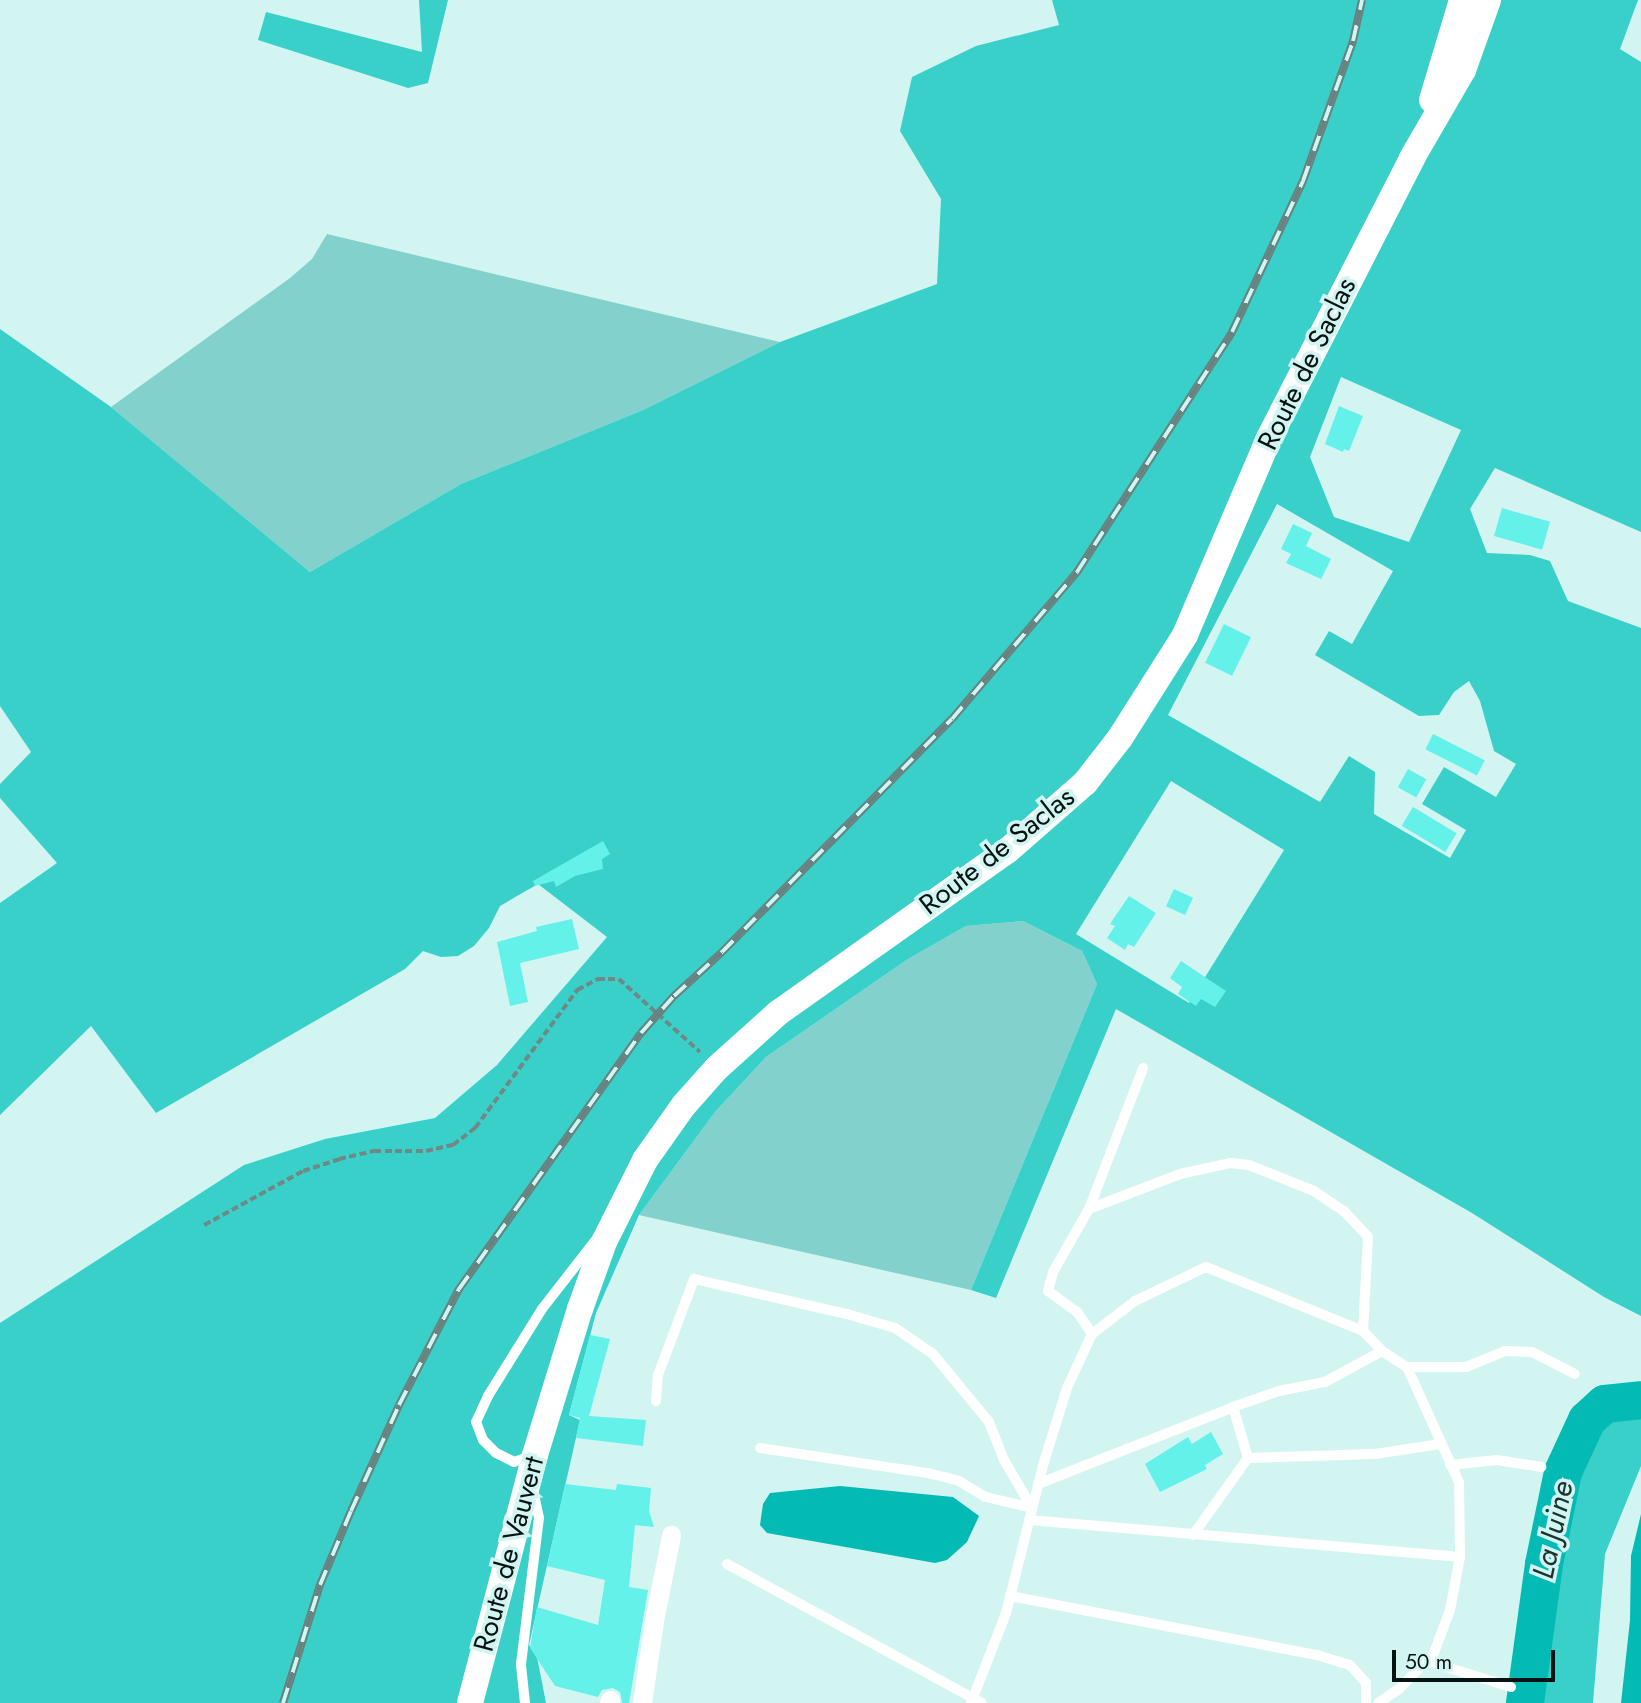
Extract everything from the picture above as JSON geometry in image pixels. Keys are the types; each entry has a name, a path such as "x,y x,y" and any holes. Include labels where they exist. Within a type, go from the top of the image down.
{"main road":[{"name":"Route de Saclas","path":"1412,158 1446,59 1462,0"},
{"name":"Route de Saclas","path":"552,1405 580,1308 617,1213 645,1160 684,1105 717,1068 778,1013 1007,851 1085,783 1120,738 1185,635 1268,440 1412,158 1463,70 1488,0"},
{"name":"Route de Vauvert","path":"470,1703 527,1465 552,1405"}],"street":[{"path":"642,1703 654,1621 671,1535"}],"lane":[{"path":"1092,1334 1077,1312 1048,1292 1053,1272 1089,1209 1143,1068"},
{"path":"1089,1209 1180,1174 1230,1163 1249,1165 1314,1191 1344,1211 1368,1237 1363,1331"},
{"path":"525,1703 522,1664 539,1518 527,1465 496,1453 483,1440 476,1422 488,1396 542,1309 617,1213"},
{"path":"727,1564 975,1701 1010,1596 1038,1484 1068,1388 1092,1334 1135,1301 1206,1267 1363,1331 1382,1351 1407,1367 1466,1367 1505,1351 1532,1352 1575,1374"},
{"path":"656,1401 658,1375 694,1279 847,1314 895,1328 933,1354 989,1422 1004,1460 1032,1508"},
{"path":"1038,1484 1233,1407 1279,1391 1325,1382 1382,1351"},
{"path":"1378,1703 1399,1689 1434,1653 1450,1610 1460,1557 1459,1482 1407,1367"},
{"path":"1233,1407 1248,1458"},
{"path":"1248,1458 1374,1454 1440,1444"},
{"path":"760,1448 928,1473 958,1481 986,1497 1032,1508"},
{"path":"1193,1535 1248,1458"},
{"path":"1450,1465 1497,1460 1541,1467"},
{"path":"1029,1520 1460,1557"},
{"path":"1010,1596 1317,1655 1350,1665 1366,1684 1366,1703"},
{"path":"1427,1661 1511,1687"}],"path":[{"path":"204,1225 303,1171 339,1159 374,1151 426,1151 453,1144 475,1128 577,990 598,979 619,979 717,1068"}],"shaded area":[{"path":"419,0 448,0 428,83 408,88 258,40 266,12 422,52"},
{"path":"1052,0 1638,0 1620,49 1641,62 1641,532 1495,468 1470,509 1487,553 1530,555 1550,561 1568,601 1641,628 1641,1316 1604,1297 1472,1213 1116,1009 996,1298 971,1290 1097,984 1082,951 1023,921 966,926 908,959 766,1057 715,1112 639,1215 596,1313 569,1415 580,1420 529,1645 537,1657 546,1703 0,1703 0,1323 244,1165 325,1139 435,1118 497,1065 607,937 538,884 500,906 489,928 474,946 458,956 441,957 423,951 405,969 156,1113 91,1026 0,1115 0,903 57,863 0,798 0,784 31,752 0,706 0,329 111,407 310,572 461,484 643,410 780,342 937,284 941,199 900,131 912,77 976,46 1059,25","holes":["1341,377 1461,430 1409,542 1334,517 1310,457","1277,504 1393,571 1352,644 1329,631 1315,655 1419,716 1439,715 1454,692 1469,681 1480,701 1494,751 1516,764 1496,797 1444,767 1422,804 1466,830 1450,858 1374,814 1375,772 1349,756 1320,802 1168,715","1171,781 1284,850 1189,1003 1076,934"]},
{"path":"327,234 780,342 643,410 461,484 310,572 111,407 290,278 312,259"},
{"path":"1023,921 1082,951 1097,984 971,1290 639,1215 715,1112 766,1057 908,959 966,926"},
{"path":"1641,1399 1641,1466 1605,1554 1593,1703 1509,1703 1528,1563 1544,1564 1566,1462 1586,1421 1604,1404"},
{"path":"840,1486 953,1497 979,1516 967,1542 947,1560 935,1563 767,1533 760,1525 763,1504 770,1493"},
{"path":"1641,1514 1641,1703 1621,1703 1630,1620 1631,1556"}],"building":[{"path":"1339,406 1363,416 1349,451 1344,449 1343,452 1325,444"},
{"path":"1502,508 1550,522 1542,550 1494,536"},
{"path":"1293,524 1312,533 1306,546 1331,559 1321,579 1286,563 1291,554 1281,549"},
{"path":"1224,624 1251,637 1232,676 1205,663"},
{"path":"1433,734 1485,760 1477,775 1425,749"},
{"path":"1408,769 1426,779 1416,798 1398,787"},
{"path":"1413,807 1457,833 1445,852 1402,826"},
{"path":"603,841 610,854 602,859 603,869 575,876 556,887 554,881 535,886 533,881"},
{"path":"1174,889 1193,898 1185,915 1166,906"},
{"path":"1129,896 1156,913 1134,947 1128,944 1125,950 1107,938 1115,926 1110,924"},
{"path":"572,919 579,949 520,963 528,1002 510,1006 497,942 537,931 536,927"},
{"path":"1181,961 1226,991 1215,1007 1201,999 1196,1006 1178,994 1182,987 1170,978"},
{"path":"590,1335 610,1339 589,1416 646,1420 643,1446 576,1438 580,1418 569,1415"},
{"path":"1211,1432 1223,1454 1205,1465 1207,1469 1160,1492 1145,1464 1188,1437 1192,1444"},
{"path":"565,1484 616,1490 617,1484 651,1488 649,1511 654,1527 635,1525 629,1587 648,1590 629,1703 622,1703 620,1692 613,1688 602,1690 598,1697 555,1686 530,1648 537,1607 598,1625 605,1580 547,1566"}],"waterway":[{"name":"La Juine","path":"1525,1703 1544,1564 1563,1472 1587,1420 1605,1404 1641,1400"}],"railway":[{"path":"283,1703 320,1585 351,1511 399,1405 459,1289 641,1033 674,996 722,952 952,719 1077,572 1232,332 1303,181 1353,41 1362,0"}]}
